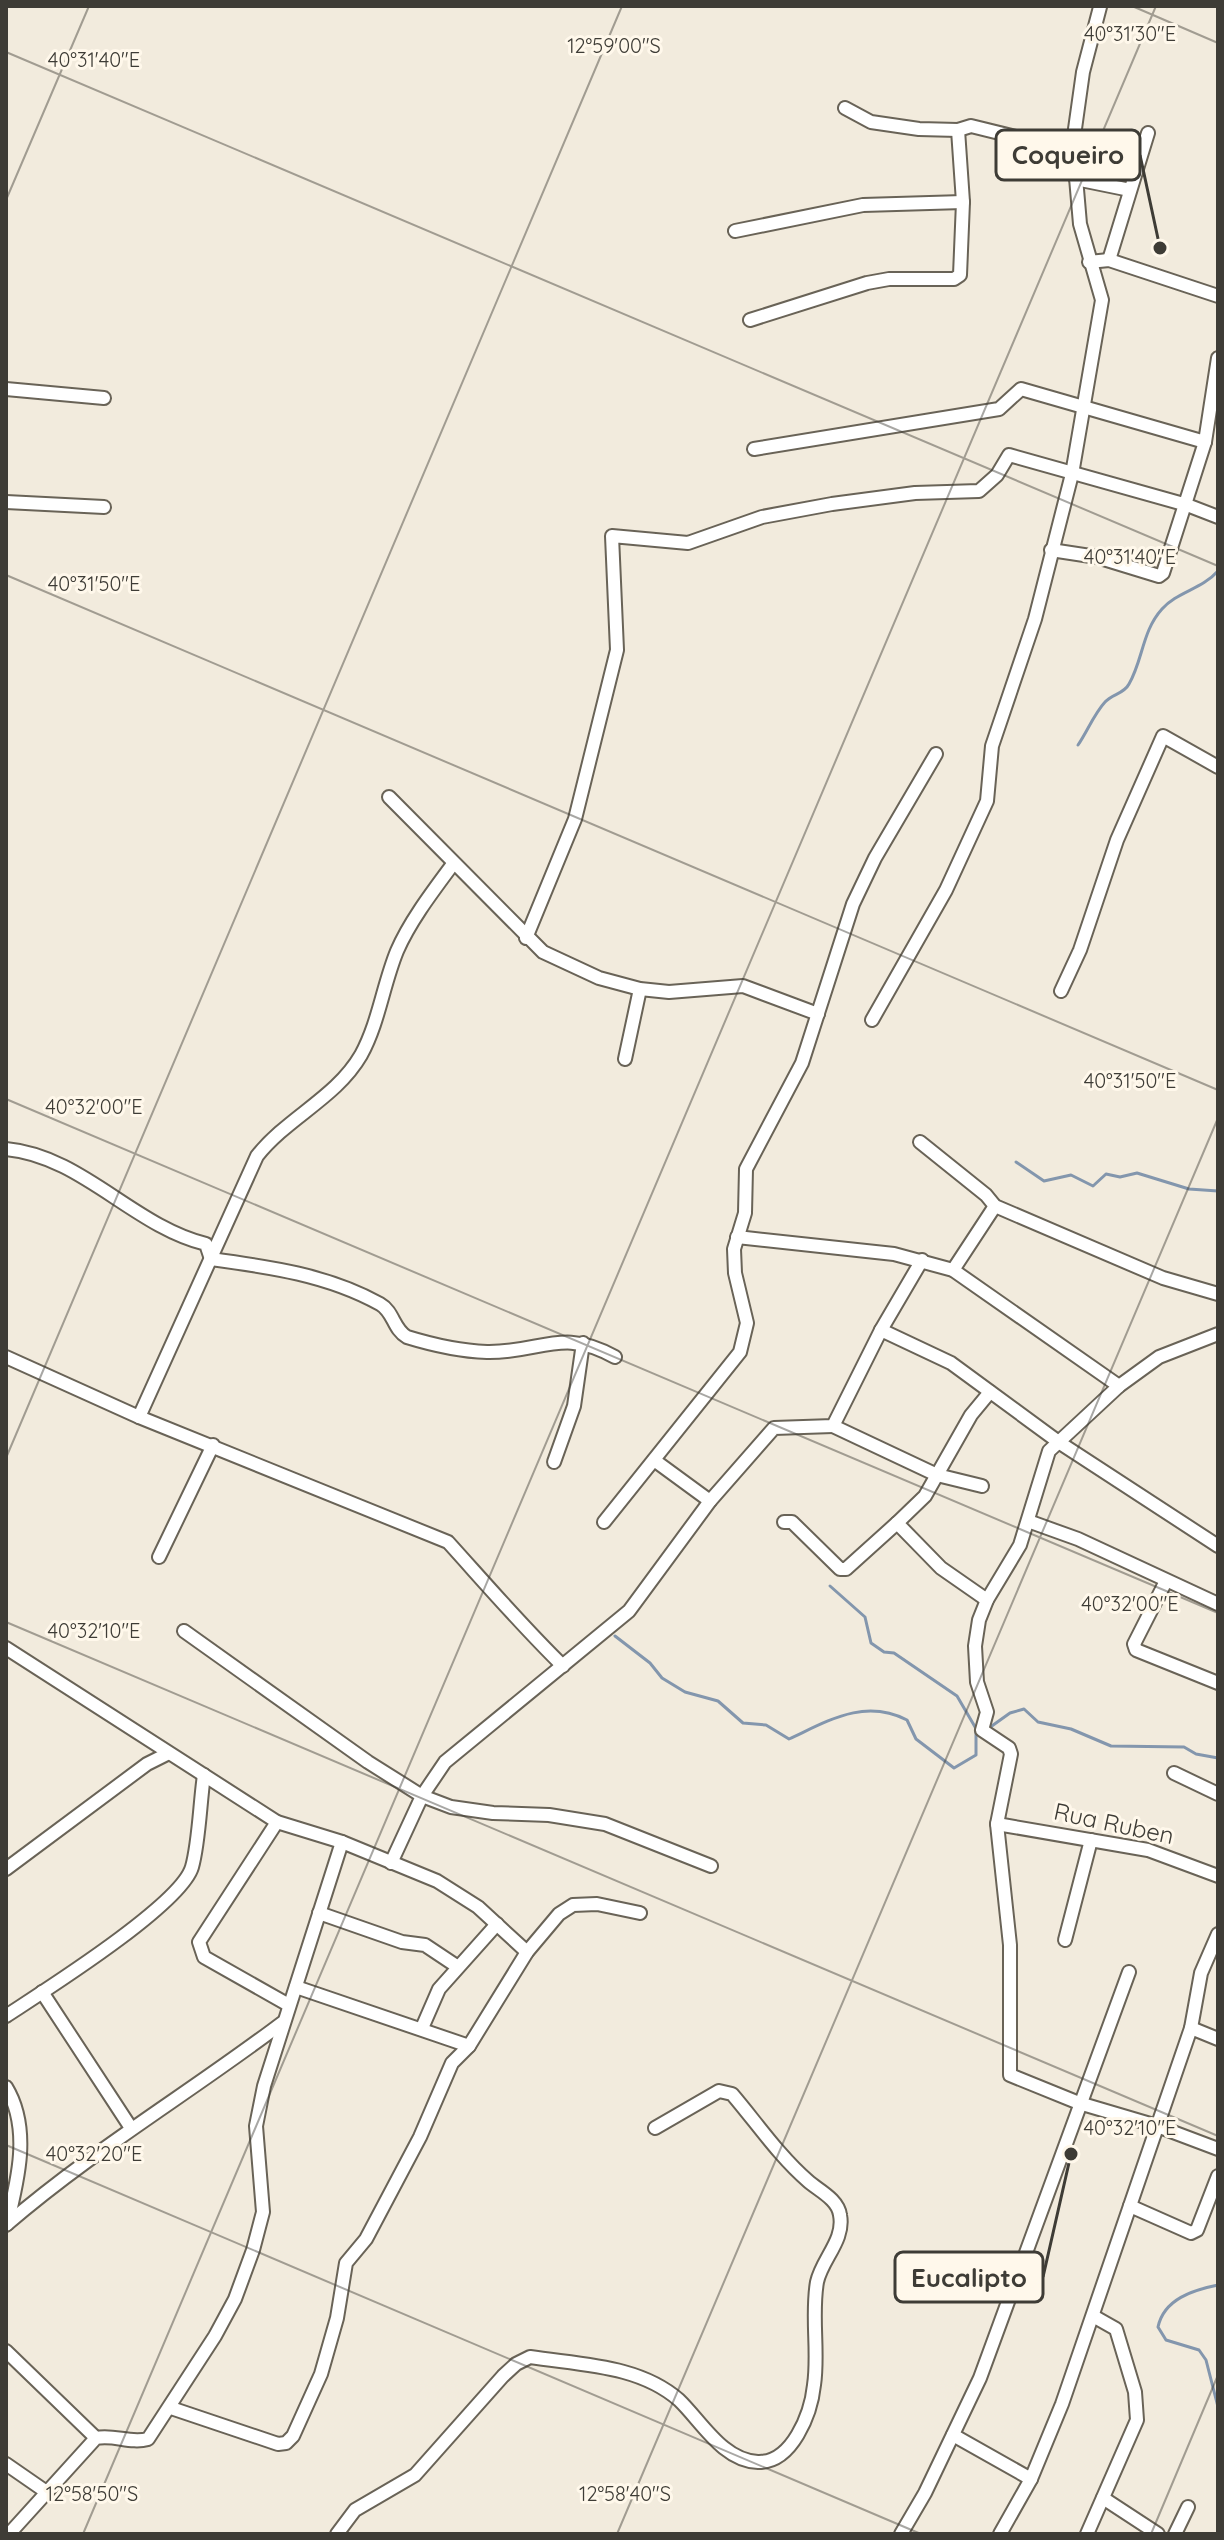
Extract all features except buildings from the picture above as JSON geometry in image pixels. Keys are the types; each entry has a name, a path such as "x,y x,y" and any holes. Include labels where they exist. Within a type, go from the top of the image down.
{"street":[{"path":"872,1020 946,890 987,801 992,746 1035,619 1072,474 1102,300 1089,262 1073,143 1083,72 1100,7"},
{"path":"845,108 871,122 958,130 971,126 1032,141 1073,143"},
{"path":"750,320 867,283 889,279 954,279 960,275 963,202 958,130"},
{"path":"1109,260 1148,133"},
{"path":"1076,179 1130,190"},
{"path":"735,231 863,205 963,202"},
{"path":"1089,262 1109,260 1218,296"},
{"path":"1051,550 1097,557 1159,576 1187,505 1205,442 1218,358"},
{"path":"6,389 104,398"},
{"path":"754,449 999,409 1021,389 1205,442"},
{"path":"526,938 575,819 617,650 612,536 688,543 762,517 832,504 915,493 979,491 997,475 1009,455 1187,505 1218,517"},
{"path":"6,502 104,507"},
{"path":"1061,991 1080,950 1117,840 1163,736 1218,767"},
{"path":"604,1522 736,1361 745,1340 747,1323 735,1273 737,1237 745,1213 746,1169 802,1063 853,904 875,858 936,754"},
{"path":"389,797 543,952 599,978 640,989 669,992 743,986 818,1014"},
{"path":"139,1417 257,1156 273,1136 342,1081 360,1056 373,1028 397,950 453,864"},
{"path":"625,1059 640,989"},
{"path":"920,1142 995,1206 1163,1278 1218,1294"},
{"path":"6,1149 59,1163 168,1233 206,1244 211,1259"},
{"path":"953,1270 995,1206"},
{"path":"737,1237 922,1260 953,1270 1119,1386"},
{"path":"211,1259 319,1279 383,1306 401,1334 432,1345 487,1352 565,1339 615,1357"},
{"path":"833,1426 881,1330 922,1260"},
{"path":"881,1330 951,1363 1060,1443 1218,1546"},
{"path":"1218,1334 1159,1357 1119,1386 1049,1451 1042,1463 1020,1545 987,1600 975,1646 977,1682 987,1712 982,1730 1009,1748 1011,1754 997,1824 1010,1945 1010,2075 1079,2103 1157,2126 1218,2149"},
{"path":"554,1462 574,1406 583,1343"},
{"path":"6,1357 139,1417 448,1542 476,1569 507,1611 563,1666"},
{"path":"784,1522 792,1522 840,1569 846,1569 925,1496 971,1415 990,1392"},
{"path":"391,1863 422,1796 445,1762 629,1611 710,1501 774,1428 833,1426 937,1475 982,1486"},
{"path":"159,1557 213,1445"},
{"path":"654,1460 710,1501"},
{"path":"1028,1521 1078,1539 1218,1604"},
{"path":"897,1523 941,1568 987,1600"},
{"path":"1166,1581 1134,1644 1136,1650 1218,1683"},
{"path":"184,1631 368,1762 422,1796 451,1807 493,1813 549,1815 605,1824 711,1866"},
{"path":"6,1648 277,1822 342,1842 437,1881 478,1907 527,1952"},
{"path":"6,1869 147,1764 167,1754"},
{"path":"1174,1773 1218,1794"},
{"path":"6,2016 182,1887 192,1869 204,1775"},
{"path":"277,1822 199,1942 204,1957 287,2004"},
{"name":"Rua Ruben","path":"997,1824 1174,1857 1218,1876"},
{"path":"1065,1940 1091,1840"},
{"path":"9,2534 96,2438 108,2436 135,2442 148,2439 171,2408 235,2299 263,2212 256,2126 287,2004 296,1987 342,1842"},
{"path":"171,2408 278,2444 286,2443 293,2436 321,2374 337,2318 346,2263 366,2239 420,2137 452,2063 469,2046 527,1952 559,1914 573,1905 597,1904 640,1913"},
{"path":"319,1913 402,1942 425,1945 458,1967"},
{"path":"422,2028 439,1989 497,1924"},
{"path":"1000,2534 1031,2479 1093,2316 1191,2028 1201,1973 1218,1934"},
{"path":"901,2534 953,2435 1007,2309 1079,2103 1129,1972"},
{"path":"296,1987 469,2046"},
{"path":"42,1992 131,2128"},
{"path":"7,2224 131,2128 201,2085 282,2023"},
{"path":"1191,2028 1218,2039"},
{"path":"6,2087 21,2137 17,2184 7,2224"},
{"path":"337,2534 355,2510 415,2475 503,2376 530,2357 642,2376 680,2402 718,2442 757,2462 777,2459 791,2444 814,2386 816,2290 819,2273 835,2245 840,2214 834,2201 798,2172 732,2094 719,2091 655,2128"},
{"path":"1130,2206 1191,2233 1197,2230 1218,2176"},
{"path":"1087,2534 1137,2420 1137,2407 1116,2329 1093,2316"},
{"path":"6,2351 96,2438"},
{"path":"953,2435 1031,2479"},
{"path":"6,2464 45,2491"},
{"path":"1103,2498 1158,2534"},
{"path":"1175,2534 1188,2507"}],"waterway":[{"path":"1078,745 1105,702 1129,684 1146,636 1162,609 1218,571"},
{"path":"1016,1162 1044,1181 1071,1175 1093,1186 1106,1174 1120,1177 1137,1173 1189,1189 1218,1191"},
{"path":"830,1586 865,1617 871,1643 884,1652 894,1653 957,1696 978,1732"},
{"path":"615,1636 650,1663 662,1678 685,1692 718,1701 743,1723 766,1725 789,1739 846,1714 876,1711 907,1720 916,1739 954,1768 976,1755 976,1732"},
{"path":"989,1728 1010,1713 1024,1709 1038,1722 1071,1729 1111,1746 1184,1747 1196,1754 1218,1758"},
{"path":"1218,2285 1181,2297 1166,2309 1158,2327 1166,2340 1199,2350 1206,2360 1218,2407"}],"place":[{"name":"Coqueiro","path":"1160,248"},
{"name":"Eucalipto","path":"1071,2154"}]}
